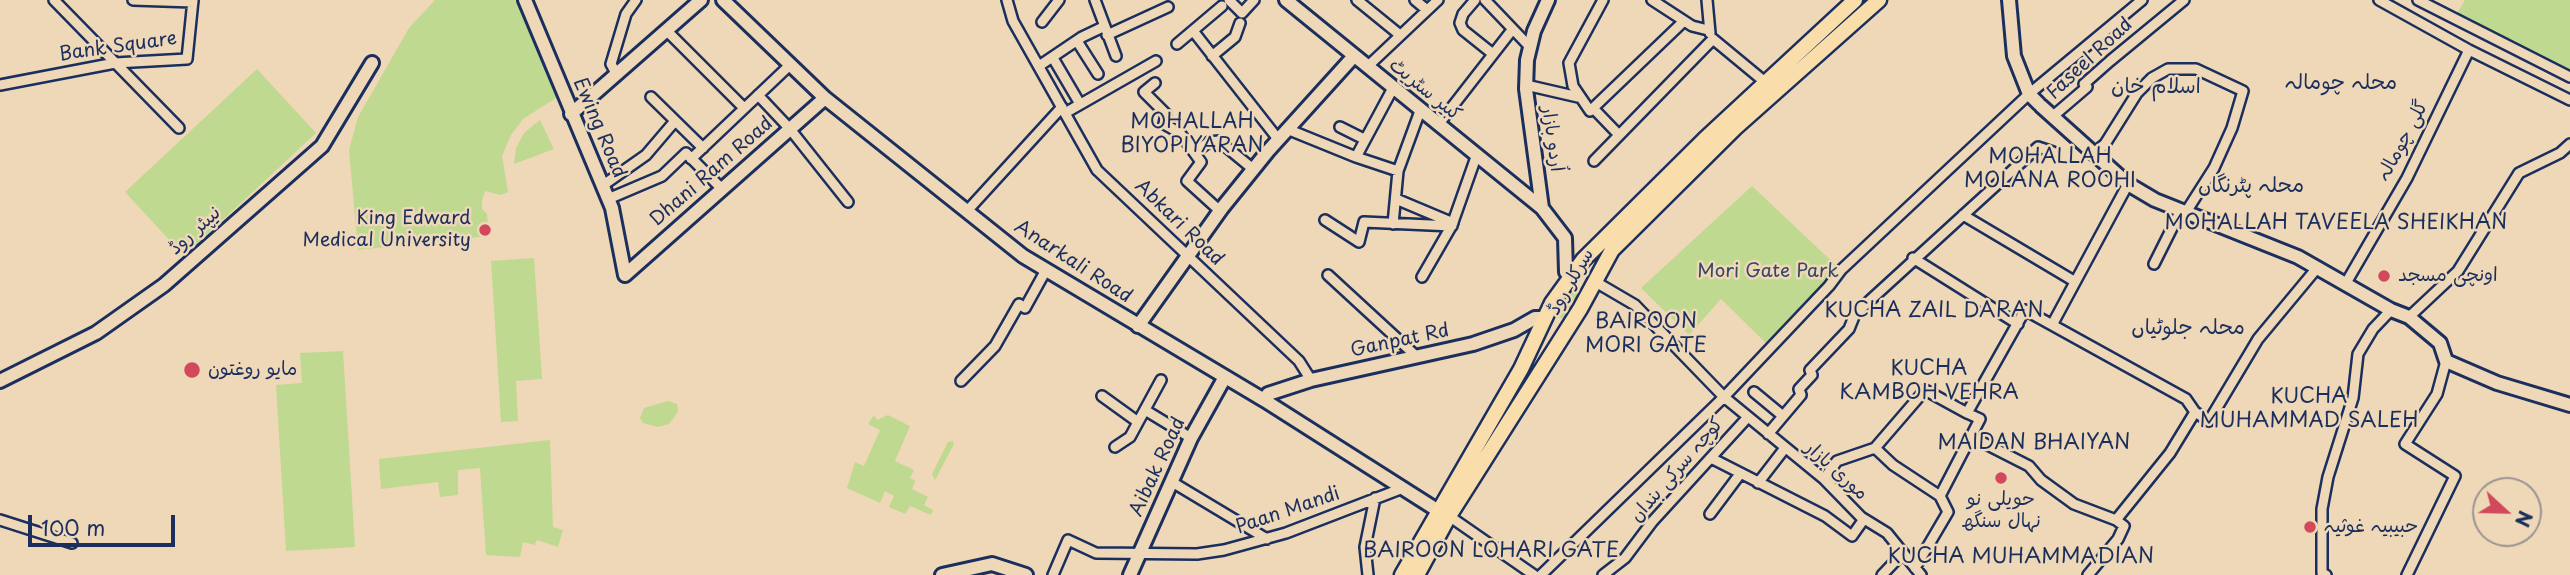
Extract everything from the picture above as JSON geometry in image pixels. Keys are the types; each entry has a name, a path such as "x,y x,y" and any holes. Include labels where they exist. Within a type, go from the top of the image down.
{"main road":[{"name":"سرکلر روڈ","path":"1417,575 1443,513 1545,318 1570,277 1608,232 1855,0"},
{"name":"سرکلر روڈ","path":"1402,575 1569,326 1612,250 1774,92 1879,0"},
{"path":"1570,277 1592,285"},
{"path":"1545,318 1569,326"}],"street":[{"path":"54,0 179,128"},
{"path":"133,0 193,1"},
{"name":"Ewing Road","path":"525,0 608,200 625,275"},
{"path":"617,75 611,64 626,14 636,0"},
{"path":"571,114 701,0"},
{"name":"Anarkali Road","path":"723,0 825,98 1023,256 1264,400 1443,513"},
{"name":"Abkari Road","path":"1007,0 1013,21 1097,170 1299,361 1311,380"},
{"path":"1042,22 1059,0"},
{"path":"1095,0 1116,56"},
{"path":"1177,44 1226,3 1242,13 1254,0"},
{"name":"کبیر سٹریٹ","path":"1286,0 1542,208"},
{"path":"1357,0 1401,36"},
{"path":"1415,0 1427,10"},
{"path":"1367,67 1438,0"},
{"path":"1475,0 1463,14 1460,23 1463,30 1493,54"},
{"path":"1485,0 1530,47"},
{"name":"اُردو بازار","path":"1542,208 1526,85 1530,47 1548,0"},
{"path":"1603,0 1569,63 1578,97 1590,111 1684,21"},
{"path":"1652,0 1710,35 1765,82"},
{"path":"1594,160 1710,35 1707,0"},
{"path":"2009,0 2014,57 2029,94 2128,184 2155,200 2298,257 2390,310 2409,317 2440,343 2446,361 2437,394 2405,444 2455,476 2407,575"},
{"path":"1541,575 1724,397 1841,270 2029,94 2143,0"},
{"name":"Faseel Road","path":"2052,117 2110,61 2184,0"},
{"path":"2379,0 2469,50 2570,100"},
{"path":"2418,0 2570,77"},
{"name":"Bank Square","path":"0,85 115,63 187,59 193,1"},
{"path":"1039,66 1077,41 1168,6"},
{"path":"1212,56 1235,37 1240,23"},
{"path":"1437,125 1511,30"},
{"path":"667,31 744,108"},
{"path":"1194,32 1278,139"},
{"path":"1077,41 1098,74"},
{"name":"گلی چومالہ","path":"2346,283 2407,178 2469,50"},
{"path":"1138,326 1253,169 1354,56"},
{"path":"1053,58 1080,104"},
{"path":"967,211 1063,110 1080,104 1156,61"},
{"name":"نیپئر روڈ","path":"0,381 96,332 164,285 322,146 372,63"},
{"path":"691,159 791,64"},
{"path":"2093,154 2105,144 2140,90 2152,78 2168,69 2196,69 2243,91 2232,128 2214,168 2183,211 2154,264"},
{"path":"1155,83 1144,92 1166,114 1164,124 1180,133 1201,162 1187,181 1220,211"},
{"path":"1526,85 1578,97"},
{"path":"1356,157 1393,88"},
{"path":"758,95 790,129 848,202"},
{"path":"650,97 703,148"},
{"name":"Dhani Ram Road","path":"625,275 825,98"},
{"path":"1593,108 1619,135"},
{"path":"1393,223 1398,171 1420,111"},
{"path":"602,186 646,155 675,121"},
{"path":"1340,127 1364,139"},
{"path":"1287,129 1398,171"},
{"path":"1195,152 1209,142 1219,141 1253,169"},
{"path":"2409,317 2458,271 2519,173 2560,153 2570,144"},
{"path":"1768,434 1801,395 1799,389 1812,375 1810,370 1849,329 1855,314 1913,258 2038,147 2053,152"},
{"path":"608,200 662,176 687,153 722,189"},
{"path":"1422,277 1452,224 1476,157"},
{"path":"2052,325 2128,184"},
{"path":"1396,199 1452,224"},
{"path":"1542,208 1565,238 1566,272 1570,277"},
{"path":"1963,215 2074,281"},
{"path":"1325,220 1359,242 1364,222 1452,224"},
{"path":"1913,258 2018,324"},
{"path":"1967,413 2025,310 2186,399 2195,412 2209,421 2258,340 2317,268"},
{"path":"961,381 995,346 1019,304 1025,308 1046,270"},
{"path":"1328,275 1416,356"},
{"name":"موری بازار","path":"1592,285 1635,305 1724,397 1824,479 1864,519 1887,533 1918,571"},
{"path":"2326,575 2322,573 2322,509 2328,477 2353,398 2358,354 2373,329 2390,310"},
{"name":"Ganpat Rd","path":"1264,400 1268,394 1311,380 1492,339 1535,318 1545,318"},
{"path":"2446,361 2497,383 2570,405"},
{"name":"Aibak Road","path":"1130,575 1191,438 1225,377"},
{"path":"1115,447 1129,437 1161,380"},
{"path":"1824,479 1837,461 1875,447 1925,390 1980,419 1940,496"},
{"path":"1754,392 1783,416"},
{"path":"1102,396 1138,422"},
{"path":"1144,410 1191,438"},
{"path":"2116,520 2170,453 2195,412"},
{"name":"کوچہ سرکی بنداں","path":"1604,575 1625,558 1652,522 1748,417"},
{"path":"1969,436 2029,466 2041,480 2074,504 2116,520 2124,526 2118,539 2088,575"},
{"path":"1875,447 1894,465 1940,496 1948,512 1918,571"},
{"path":"1758,483 1785,448"},
{"path":"1711,458 1825,516 1852,536 1864,519"},
{"path":"1710,514 1740,474"},
{"path":"1172,482 1267,539"},
{"name":"Paan Mandi","path":"1053,575 1068,540 1096,553 1197,554 1267,539 1403,488"},
{"path":"1368,575 1365,547 1375,498"},
{"path":"1443,513 1534,575"},
{"path":"0,520 72,543"},
{"path":"1882,575 1903,553"},
{"path":"942,575 992,564 1026,575"}],"green space":[{"path":"435,0 519,0 559,96 523,119 511,135 502,156 508,192 501,195 485,191 482,201 482,209 487,214 489,236 358,250 349,150 358,117 409,28"},
{"path":"2465,0 2570,0 2570,77 2454,18"},
{"path":"257,69 316,133 184,256 125,192"},
{"path":"540,120 554,149 514,164 516,148 524,133"},
{"name":"Mori Gate Park","path":"1752,186 1841,270 1771,348 1721,299 1689,335 1641,288"},
{"path":"534,258 542,379 516,381 518,421 501,422 491,261"},
{"path":"1569,288 1575,289 1580,296 1566,318 1560,318 1554,312"},
{"path":"343,351 355,547 286,551 276,385 302,383 300,353"},
{"path":"668,401 677,404 678,412 669,424 658,427 643,423 640,418 644,408"},
{"path":"874,415 877,420 888,415 910,426 895,461 914,470 910,478 915,481 912,489 928,497 924,505 933,510 931,515 910,506 905,514 889,507 894,496 885,491 880,503 847,488 855,462 864,466 880,430 868,424"},
{"path":"550,440 553,527 563,530 558,547 537,540 535,545 523,542 520,557 486,555 480,468 458,470 458,495 440,497 438,482 381,489 379,459"},
{"path":"953,441 954,444 935,480 932,474 948,442"}],"place":[{"name":"King Edward Medical University","path":"485,230"},
{"name":"اونچی مسجد","path":"2384,276"},
{"name":"مایو روغتون","path":"192,370"},
{"name":"حویلی نو نہال سنگھ","path":"2001,478"},
{"name":"حبیبیہ غوثیہ","path":"2310,527"}],"district":[{"name":"محلہ چومالہ","path":"2341,83"},
{"name":"اسلام خان","path":"2156,87"},
{"name":"MOHALLAH BIYOPIYARAN","path":"1192,134"},
{"name":"MOHALLAH MOLANA ROOHI","path":"2050,169"},
{"name":"محلہ پٹرنگاں","path":"2251,186"},
{"name":"MOHALLAH TAVEELA SHEIKHAN","path":"2336,223"},
{"name":"KUCHA ZAIL DARAN","path":"1934,311"},
{"name":"محلہ جلوٹیاں","path":"2188,328"},
{"name":"BAIROON MORI GATE","path":"1646,334"},
{"name":"KUCHA KAMBOH VEHRA","path":"1929,381"},
{"name":"KUCHA MUHAMMAD SALEH","path":"2309,409"},
{"name":"MAIDAN BHAIYAN","path":"2034,443"},
{"name":"BAIROON LOHARI GATE","path":"1491,551"},
{"name":"KUCHA MUHAMMADIAN","path":"2021,557"}]}
